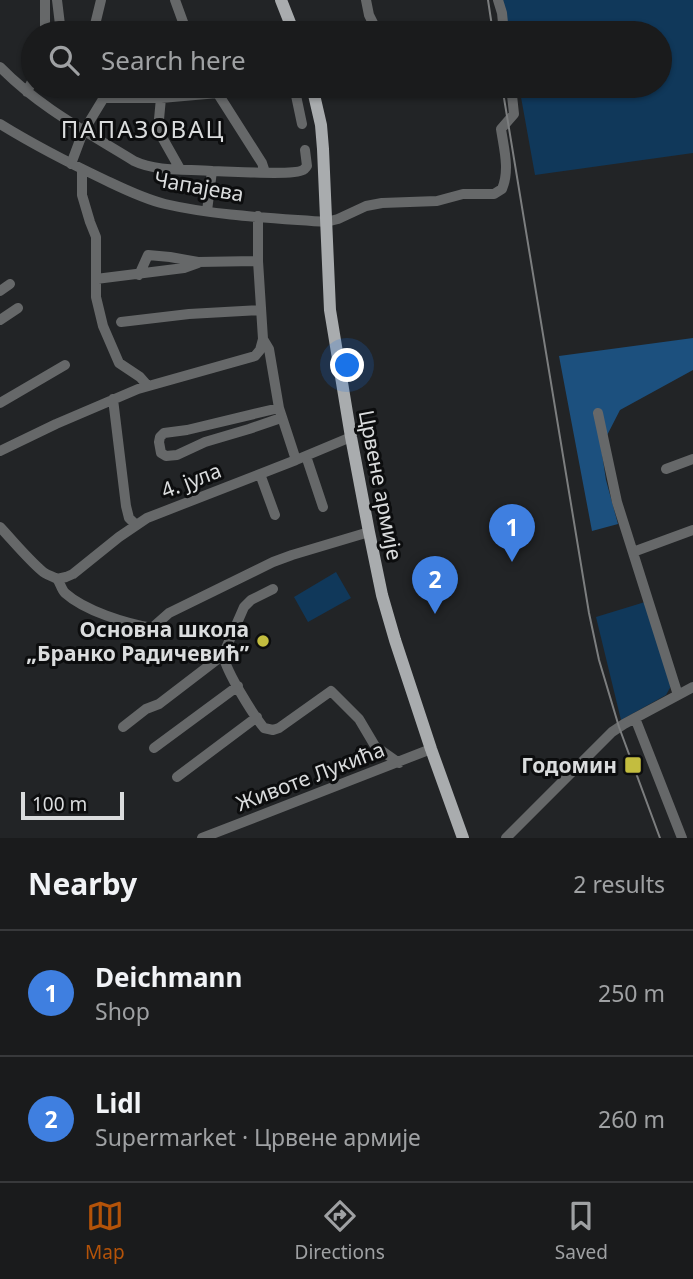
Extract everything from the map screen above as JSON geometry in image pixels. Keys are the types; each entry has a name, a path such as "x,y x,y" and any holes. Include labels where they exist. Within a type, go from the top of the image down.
{"main road":[{"path":"281,0 287,21"},
{"name":"Црвене армије","path":"315,98 321,125 330,310 369,533 390,624 463,838"}],"street":[{"path":"45,0 45,21"},
{"path":"57,0 60,21"},
{"path":"96,21 101,0"},
{"path":"175,0 183,21"},
{"path":"366,0 372,21"},
{"path":"498,0 503,21"},
{"path":"0,67 21,86"},
{"path":"35,98 83,132 142,165 212,171 283,172 304,170 307,162 305,150"},
{"path":"71,164 83,132 104,98 161,98 158,130 180,169"},
{"path":"221,98 265,172"},
{"path":"297,98 302,124"},
{"path":"326,222 366,206 382,203 437,201 463,194 494,194 502,189 506,163 501,129 514,114 512,98"},
{"name":"Чапајева","path":"0,124 33,145 82,170 164,204 207,211 326,222"},
{"path":"82,170 82,195 96,237 97,305 103,326 123,368 140,377 147,385"},
{"path":"207,211 212,171"},
{"path":"0,451 147,385 254,356 259,352 263,339 258,216"},
{"path":"139,275 148,255 198,262 258,261"},
{"path":"96,279 184,268 198,262"},
{"path":"0,291 10,284"},
{"path":"0,320 18,308"},
{"path":"121,322 189,314 261,310"},
{"path":"263,339 269,349 280,413 296,460"},
{"path":"259,352 270,356"},
{"path":"0,403 65,365"},
{"path":"113,399 126,506 136,525"},
{"path":"280,413 249,429 205,442 177,455 162,455 159,447 160,437 164,433 280,413"},
{"path":"598,413 617,502 678,695"},
{"name":"4. јула","path":"57,579 73,574 136,525 157,513 351,437"},
{"path":"306,456 323,507"},
{"path":"666,469 692,463"},
{"path":"260,474 275,515"},
{"path":"0,527 43,572 57,579 65,592 85,606 152,628 169,613 273,562 369,533"},
{"path":"633,552 693,530"},
{"path":"273,589 251,600 244,607 223,655 223,660 264,728 275,729 286,723 331,691 359,719 375,746 399,763"},
{"path":"123,727 146,709 159,704 223,655"},
{"path":"154,748 238,686"},
{"path":"506,838 612,732 693,687"},
{"path":"177,777 257,716"},
{"path":"635,718 682,838"},
{"name":"Животе Лукића","path":"202,838 431,749"}],"shaded area":[{"path":"503,0 693,0 693,153 535,175 521,98 672,98 672,21 507,21"},
{"path":"693,338 693,370 620,410 601,447 606,480 618,524 592,531 559,356"},
{"path":"336,572 351,598 308,622 294,597"},
{"path":"645,602 671,686 666,695 621,720 596,617"}],"railway":[{"path":"488,0 491,21"},
{"path":"504,98 589,613 599,660 619,727 660,838"}],"place":[{"name":"Deichmann","path":"512,562"},
{"name":"Lidl","path":"435,614"},
{"name":"Основна школа „Бранко Радичевић”","path":"263,641"},
{"name":"Годомин","path":"633,765"}],"district":[{"name":"ПАПАЗОВАЦ","path":"143,128"}]}
